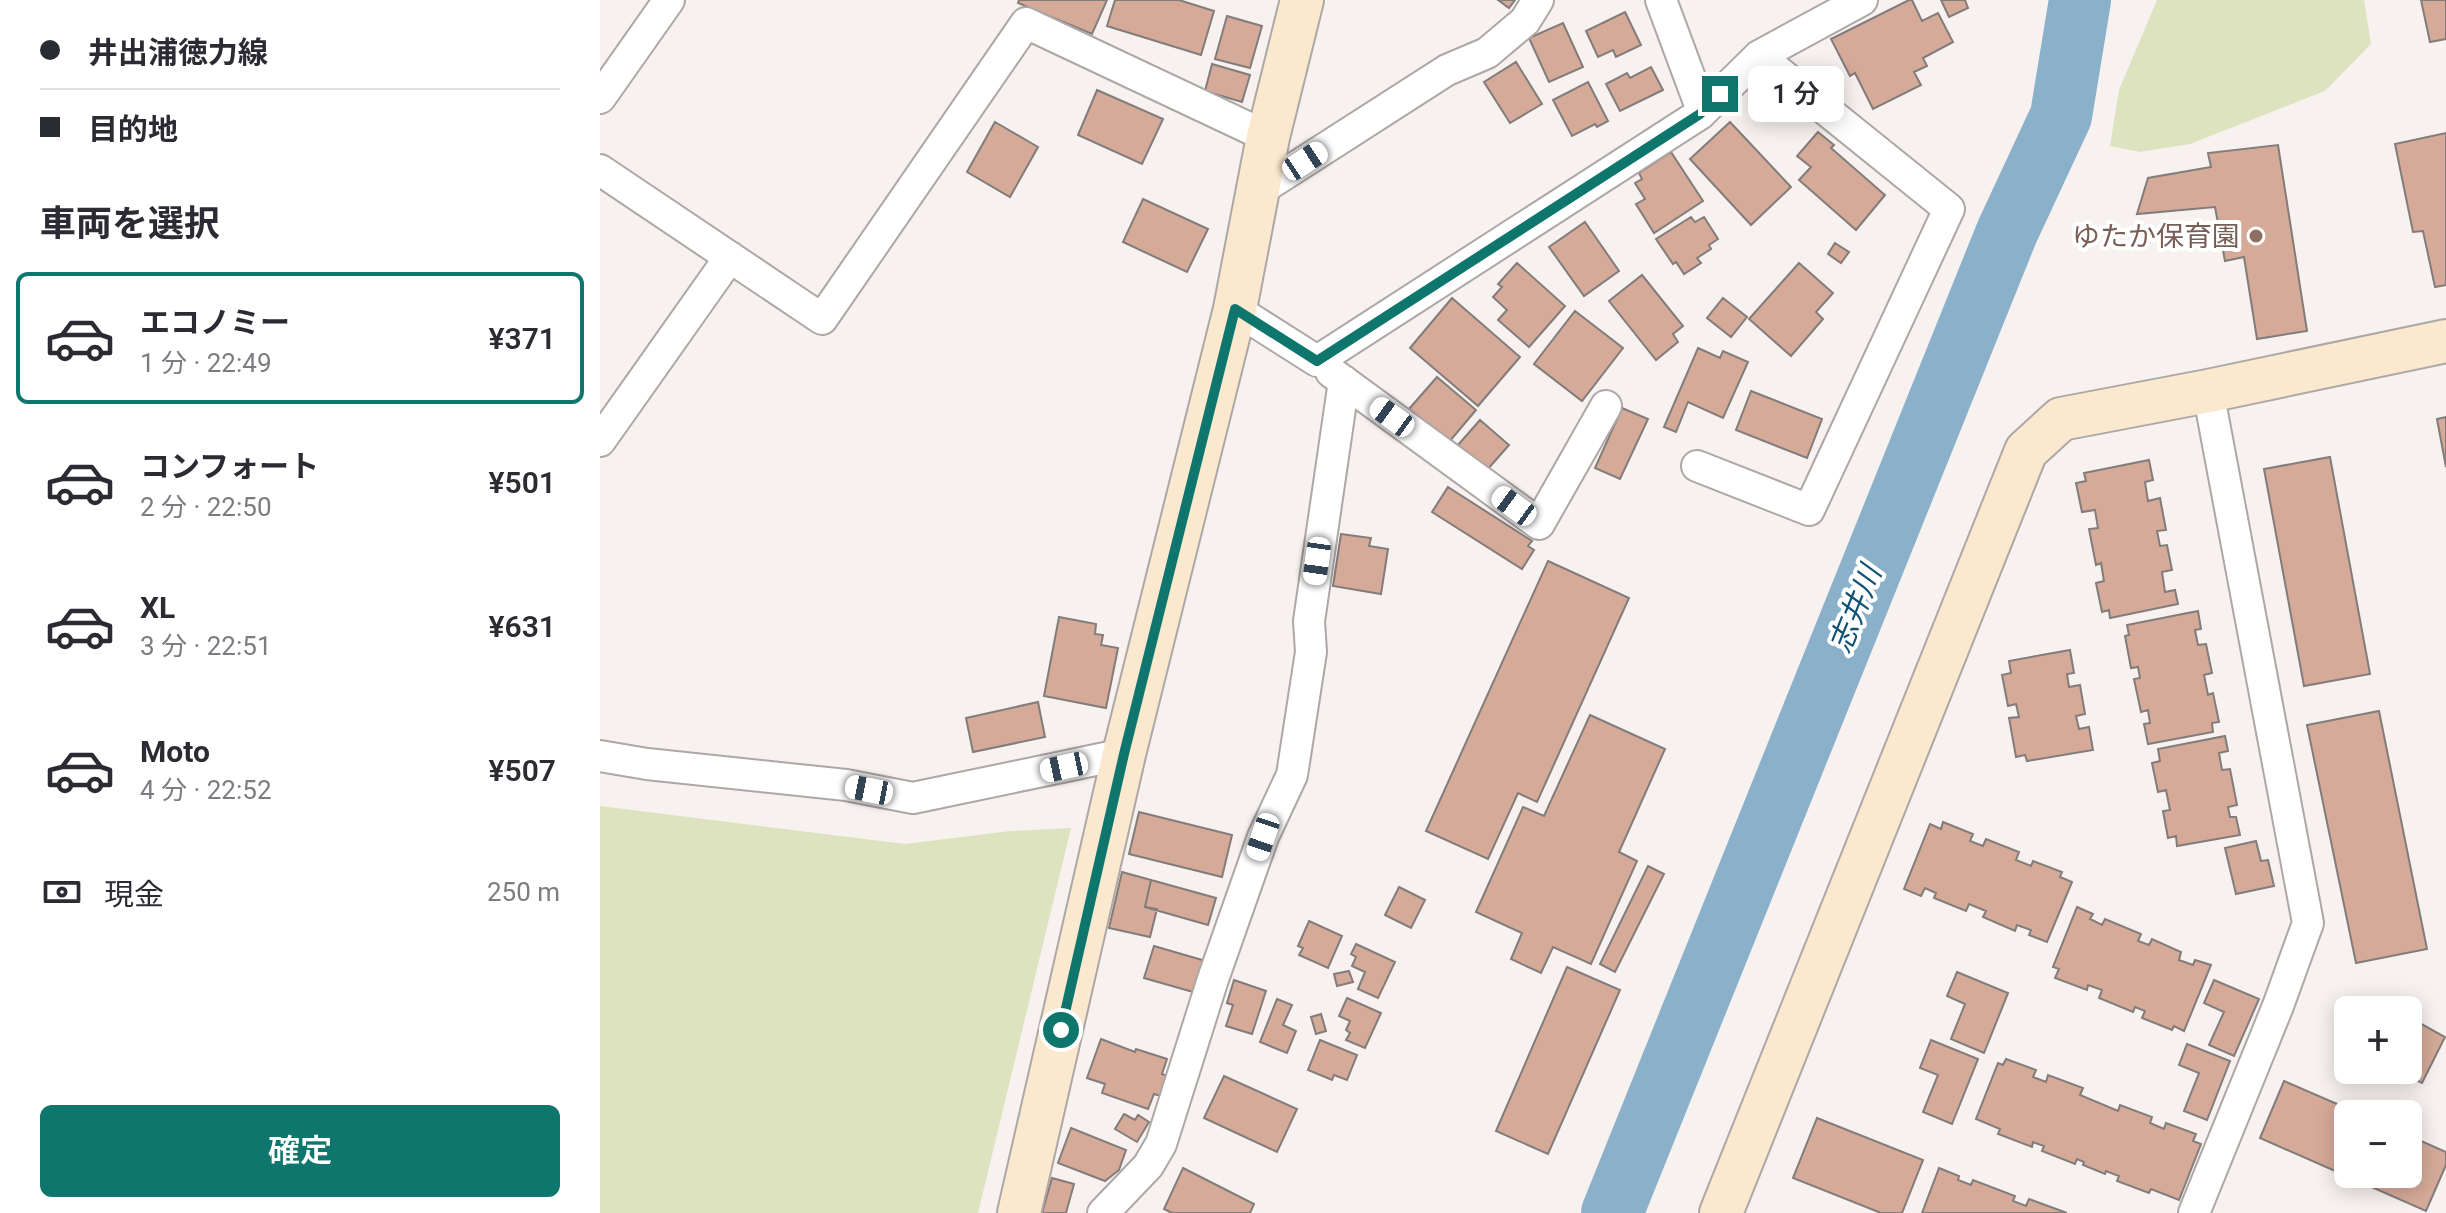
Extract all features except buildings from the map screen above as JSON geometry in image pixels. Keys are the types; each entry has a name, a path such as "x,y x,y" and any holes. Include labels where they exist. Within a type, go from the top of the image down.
{"main road":[{"path":"1019,1213 1124,754 1235,309 1268,137 1302,0"},
{"path":"1721,1213 2026,451 2061,419 2446,341"}],"street":[{"path":"600,98 669,0"},
{"path":"1257,192 1447,70 1487,53 1525,21 1538,0"},
{"path":"1661,0 1700,105 1700,114"},
{"path":"1317,361 1700,114 1759,56 1862,0"},
{"path":"600,170 822,319 1026,23 1268,137"},
{"path":"1697,466 1809,510 1949,209 1759,56"},
{"path":"600,441 730,257"},
{"path":"1235,309 1317,361 1539,524 1606,406"},
{"path":"1103,1213 1148,1166 1161,1144 1263,837 1292,775 1311,652 1309,621 1344,381"},
{"path":"2194,1213 2278,1006 2308,923 2208,391"},
{"path":"600,756 647,764 846,785 913,798 1124,754"}],"green space":[{"path":"2157,0 2364,0 2371,44 2325,91 2190,144 2140,152 2110,146 2119,90"},
{"path":"600,806 905,844 1010,831 1071,828 978,1213 600,1213"}],"waterway":[{"name":"志井川","path":"1612,1213 2007,232 2061,116 2080,0"}],"place":[{"name":"ゆたか保育園","path":"2256,236"}],"route":[{"path":"1061,1030 1124,754 1235,309 1317,361 1700,114 1720,94"}]}
